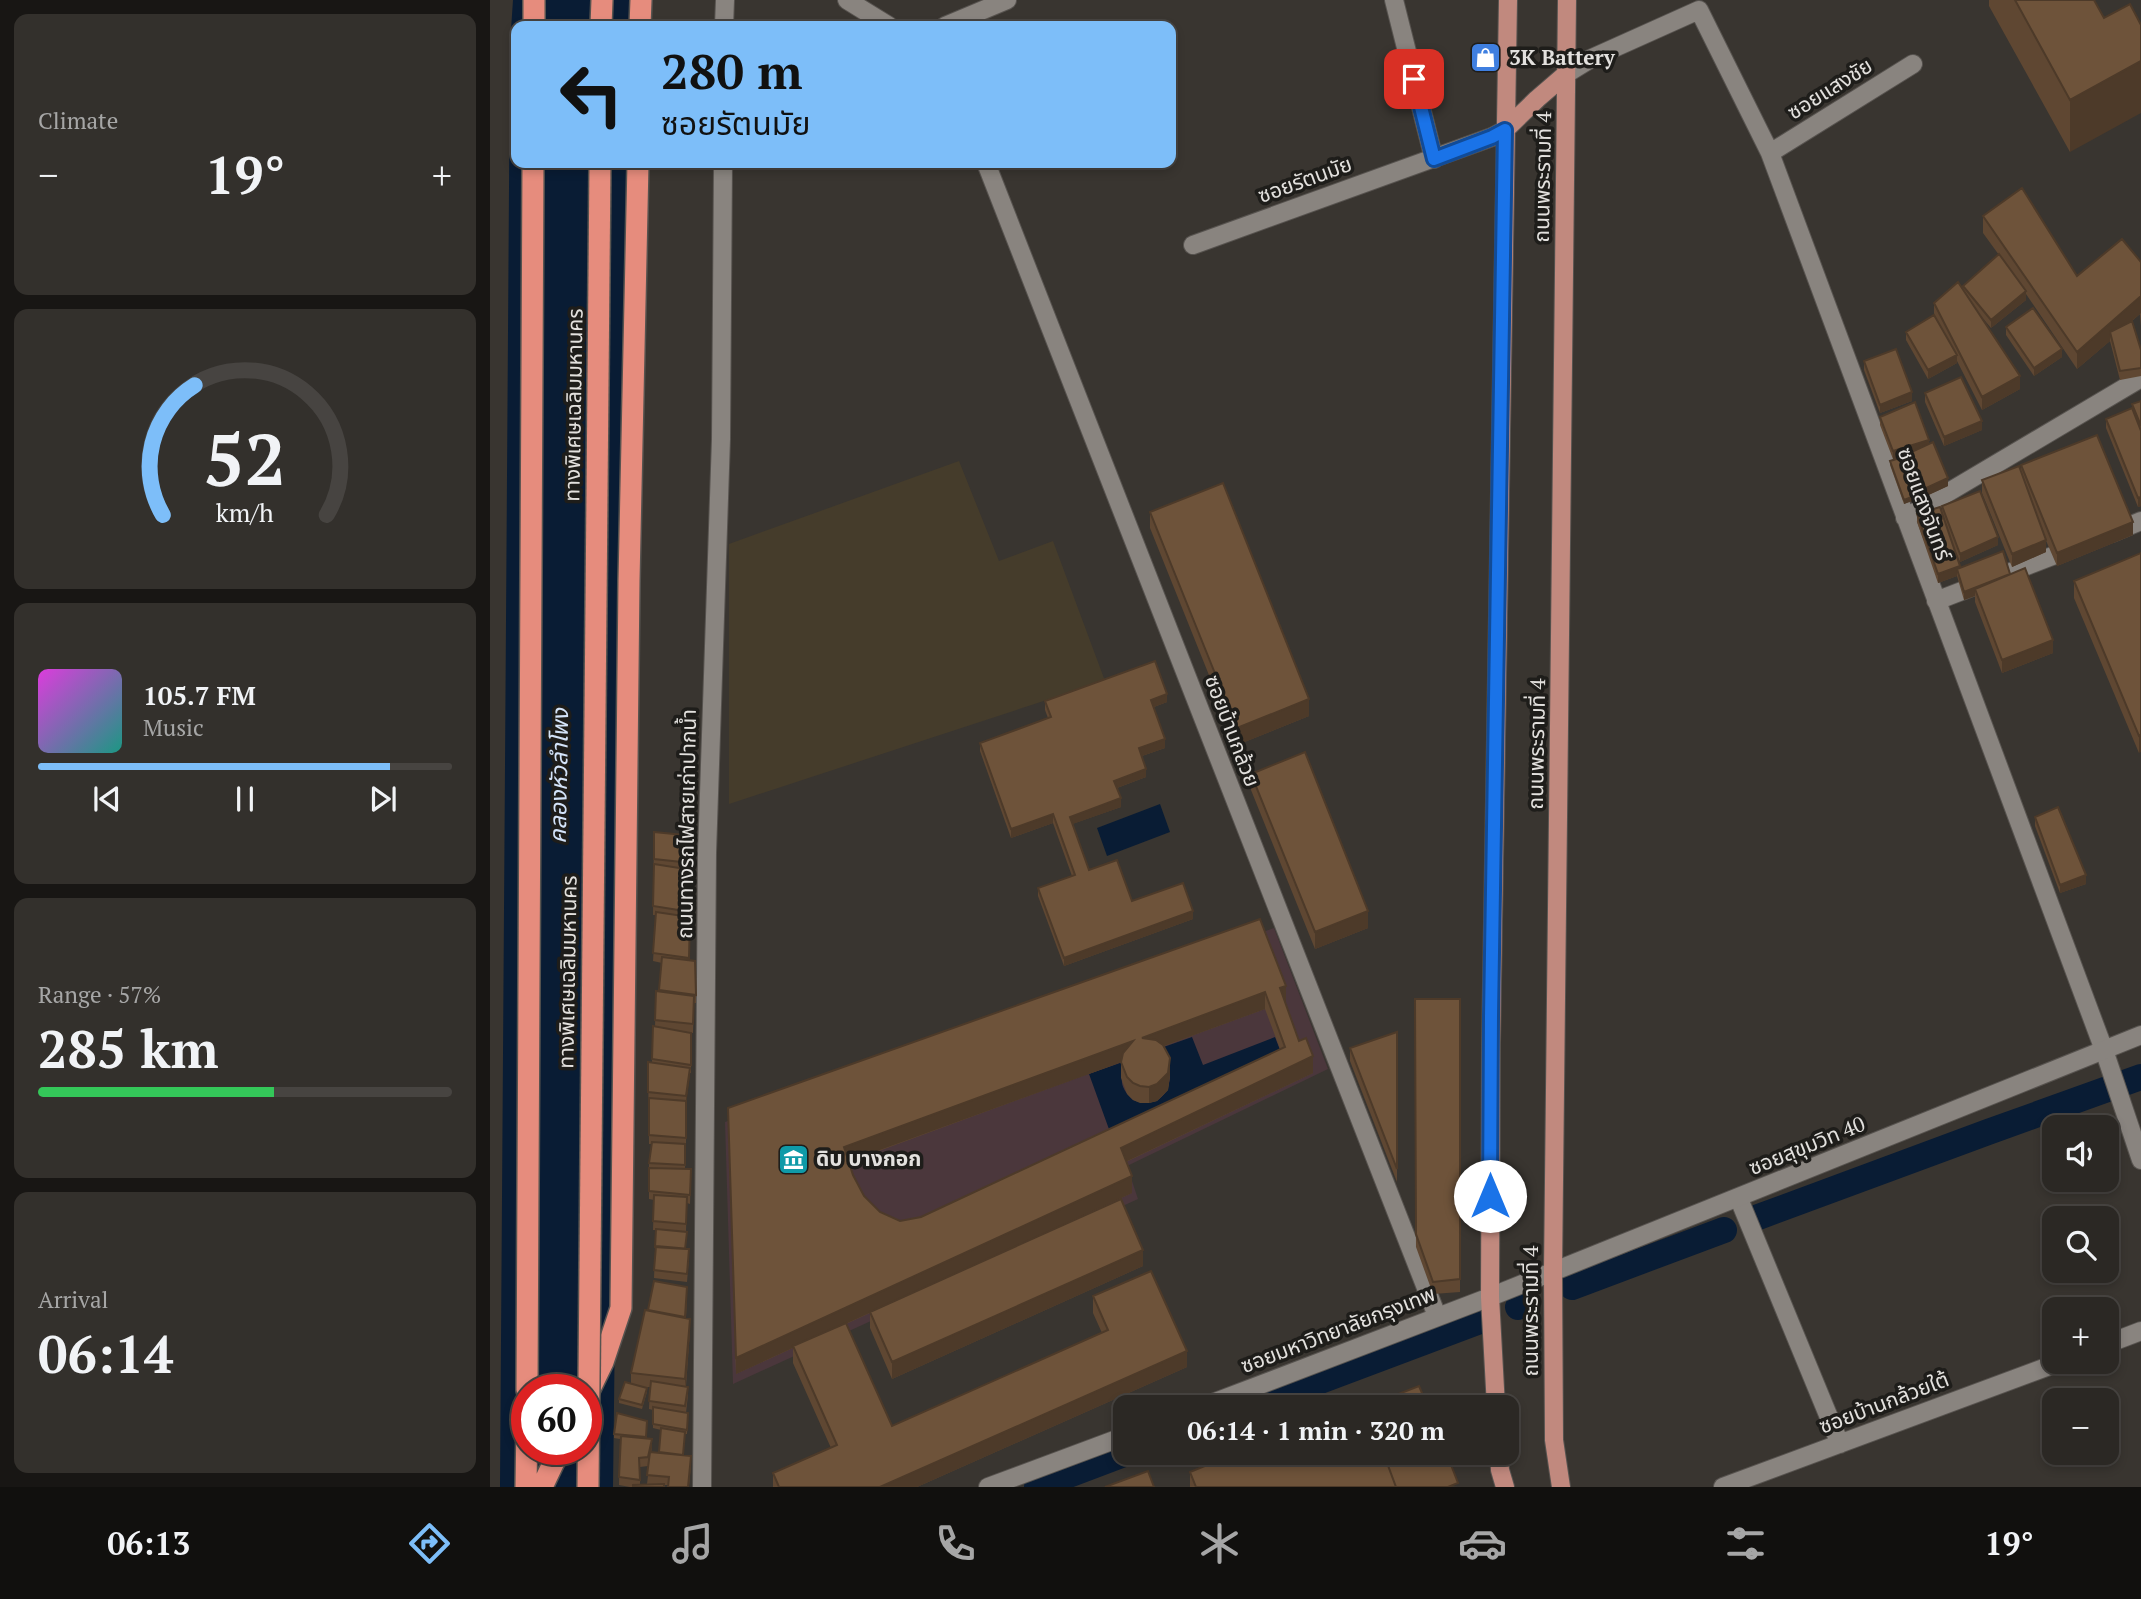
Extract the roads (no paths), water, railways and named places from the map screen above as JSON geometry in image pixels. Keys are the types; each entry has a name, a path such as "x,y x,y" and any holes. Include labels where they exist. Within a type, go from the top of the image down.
{"highway":[{"path":"534,0 534,21"},
{"path":"601,21 602,0"},
{"path":"640,21 641,0"},
{"name":"ทางพิเศษเฉลิมมหานคร","path":"527,1374 533,168"},
{"name":"ทางพิเศษเฉลิมมหานคร","path":"588,1487 600,168"},
{"path":"597,1374 621,1308 629,581 638,168"},
{"path":"526,1465 526,1487"},
{"path":"542,1487 552,1465"}],"main road":[{"name":"ถนนพระรามที่ 4","path":"1495,1395 1490,1297 1491,1030 1508,0"},
{"name":"ถนนพระรามที่ 4","path":"1562,1487 1554,1440 1553,1272 1567,0"},
{"path":"1505,130 1566,74"},
{"path":"1500,1465 1504,1487"}],"street":[{"path":"724,21 725,0"},
{"path":"847,0 881,21"},
{"path":"957,21 1007,0"},
{"path":"1394,0 1434,159"},
{"name":"ซอยแสงจันทร์","path":"1566,74 1592,58 1699,10 1770,153 2104,1050 2141,1160"},
{"name":"ซอยแสงชัย","path":"1770,153 1913,64"},
{"name":"ซอยรัตนมัย","path":"1193,245 1434,159 1505,130"},
{"name":"ถนนทางรถไฟสายเก่าปากน้ำ","path":"702,1487 708,853 721,439 723,168"},
{"name":"ซอยบ้านกล้วย","path":"988,168 1437,1316"},
{"path":"1905,518 2141,378"},
{"path":"1936,601 2141,521"},
{"name":"ซอยสุขุมวิท 40","path":"1490,1297 2141,1035"},
{"path":"1739,1199 1840,1444"},
{"name":"ซอยมหาวิทยาลัยกรุงเทพ","path":"1233,1395 1490,1297"},
{"path":"2119,1339 2141,1331"},
{"name":"ซอยบ้านกล้วยใต้","path":"1723,1487 2042,1369"},
{"path":"988,1487 1113,1440"}],"water":[{"path":"513,0 631,0 631,21 512,21"},
{"name":"คลองหัวลำโพง","path":"511,30 511,168 629,168 613,1487 500,1487"},
{"path":"1160,804 1170,832 1107,856 1097,828"},
{"path":"1192,1037 1203,1065 1275,1037 1285,1063 1114,1143 1089,1074 1134,1058 1123,1074 1124,1089 1133,1100 1140,1102 1159,1099 1167,1089 1170,1075 1141,1055"}],"waterway":[{"path":"1753,1219 2141,1077"},
{"path":"1572,1287 1724,1230"},
{"path":"1518,1307 1523,1305"},
{"path":"1283,1395 1477,1322"},
{"path":"1037,1487 1113,1458"}],"place":[{"name":"3K Battery","path":"1486,58"},
{"name":"ดิบ บางกอก","path":"793,1159"}]}
